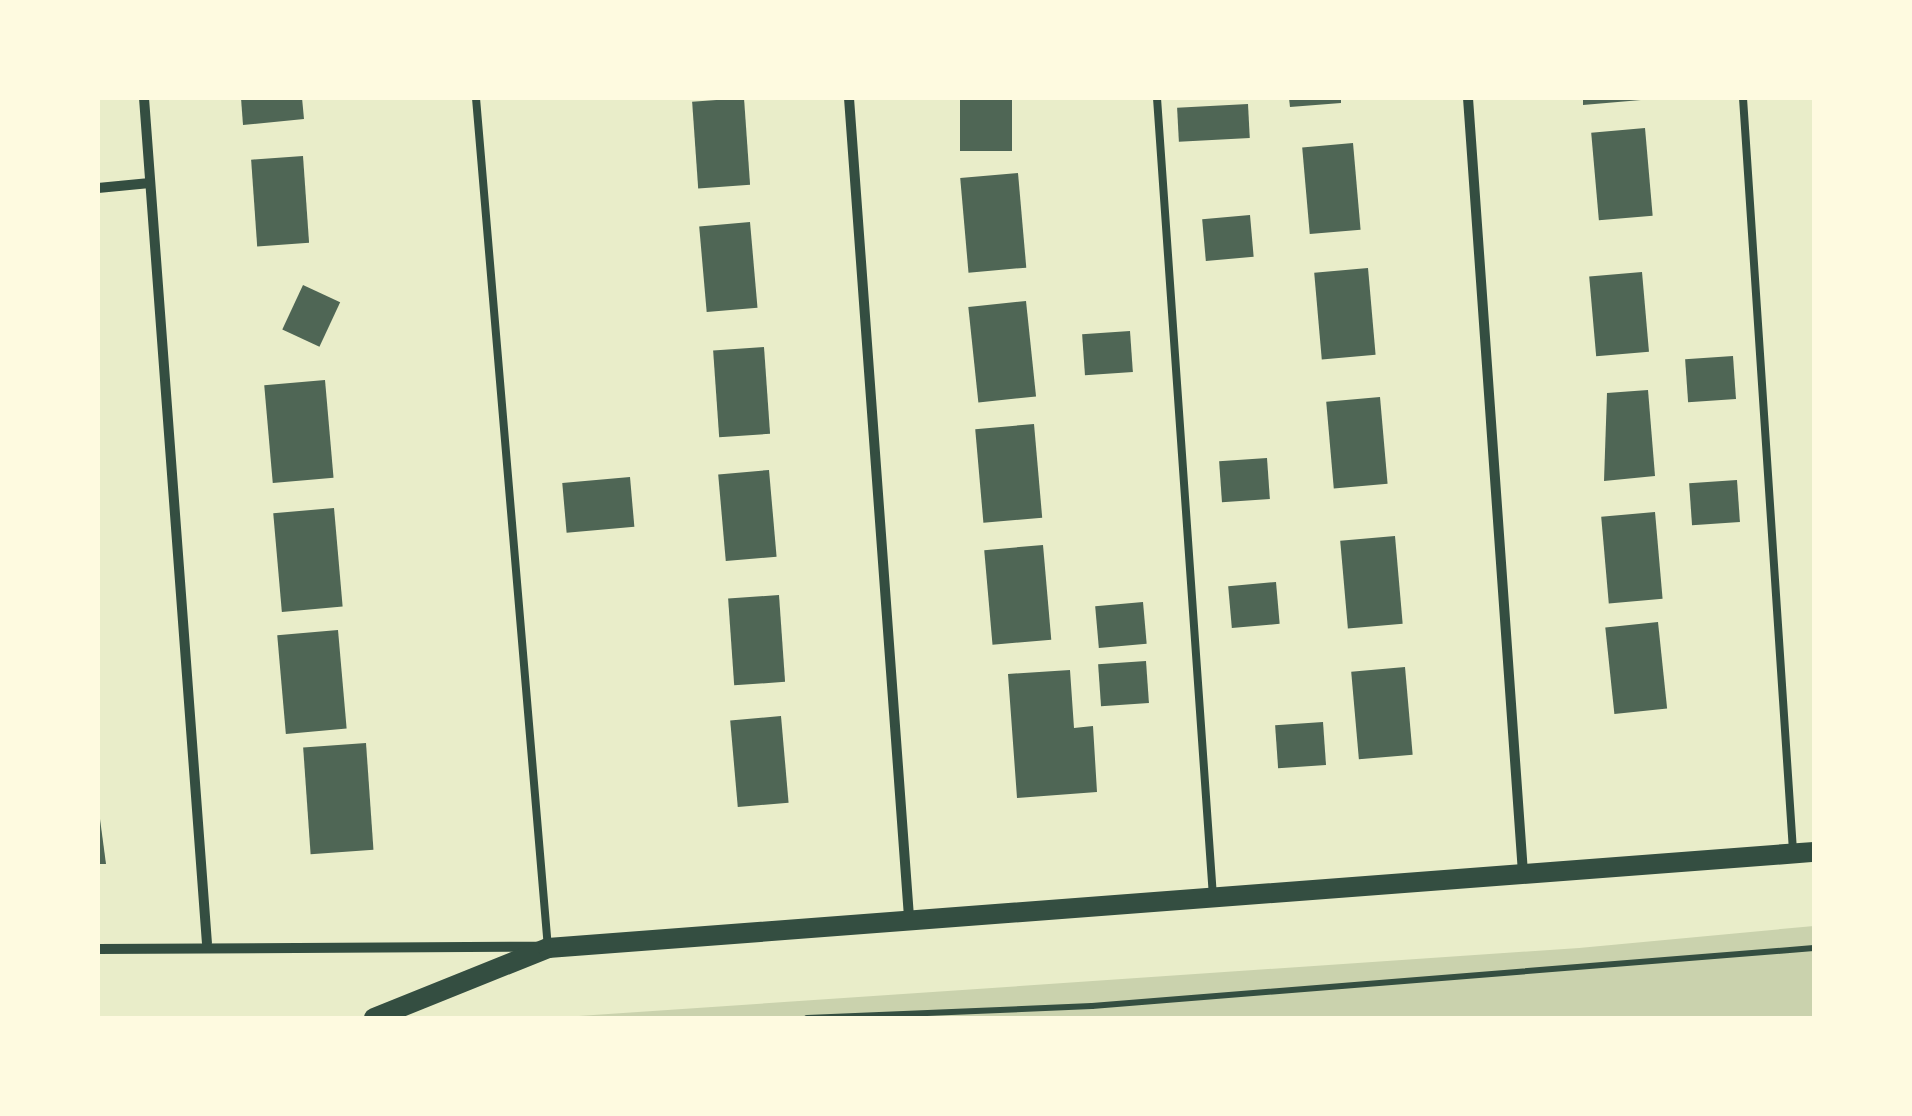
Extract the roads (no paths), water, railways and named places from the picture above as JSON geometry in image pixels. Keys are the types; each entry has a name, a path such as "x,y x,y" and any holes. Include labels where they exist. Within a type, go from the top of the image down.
{"main road":[{"path":"374,1018 548,948 909,916 1804,853"}],"street":[{"path":"144,98 207,943"},
{"path":"849,98 909,916"},
{"path":"1468,98 1523,872"},
{"path":"98,188 150,184"},
{"path":"98,949 207,943 548,948"}],"lane":[{"path":"476,98 548,948"},
{"path":"1157,98 1213,897"},
{"path":"1744,98 1804,853"}]}
